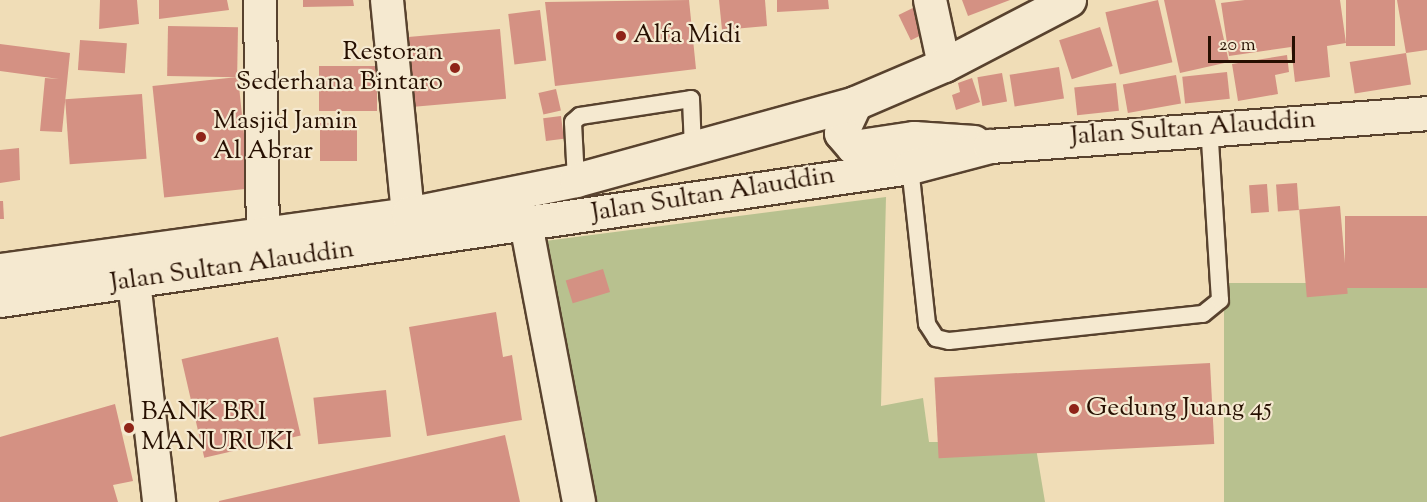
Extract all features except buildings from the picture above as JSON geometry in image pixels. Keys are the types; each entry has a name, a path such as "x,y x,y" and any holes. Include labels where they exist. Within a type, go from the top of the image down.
{"main road":[{"name":"Jalan Sultan Alauddin","path":"0,270 263,236 408,214 576,172 692,139 855,103 944,65 1069,0"},
{"path":"855,103 841,133 853,147 957,137 990,146"},
{"name":"Jalan Sultan Alauddin","path":"0,300 136,298 525,224 910,167 990,146 1209,127 1427,113"}],"street":[{"path":"260,0 263,236"},
{"path":"387,0 408,214"},
{"path":"930,0 944,65"},
{"path":"525,224 579,502"},
{"path":"136,298 159,502"}],"lane":[{"path":"576,172 573,122 580,116 687,98 693,102 692,139"},
{"path":"910,167 927,324 936,338 949,341 1203,314 1220,300 1209,127"}],"green space":[{"path":"886,197 881,406 923,398 929,442 1035,442 1045,502 592,502 545,241"},
{"path":"1224,283 1427,283 1427,502 1224,502"}],"place":[{"name":"Alfa Midi","path":"621,36"},
{"name":"Restoran Sederhana Bintaro","path":"455,68"},
{"name":"Masjid Jamin Al Abrar","path":"201,137"},
{"name":"Gedung Juang 45","path":"1074,409"},
{"name":"BANK BRI MANURUKI","path":"129,428"}]}
